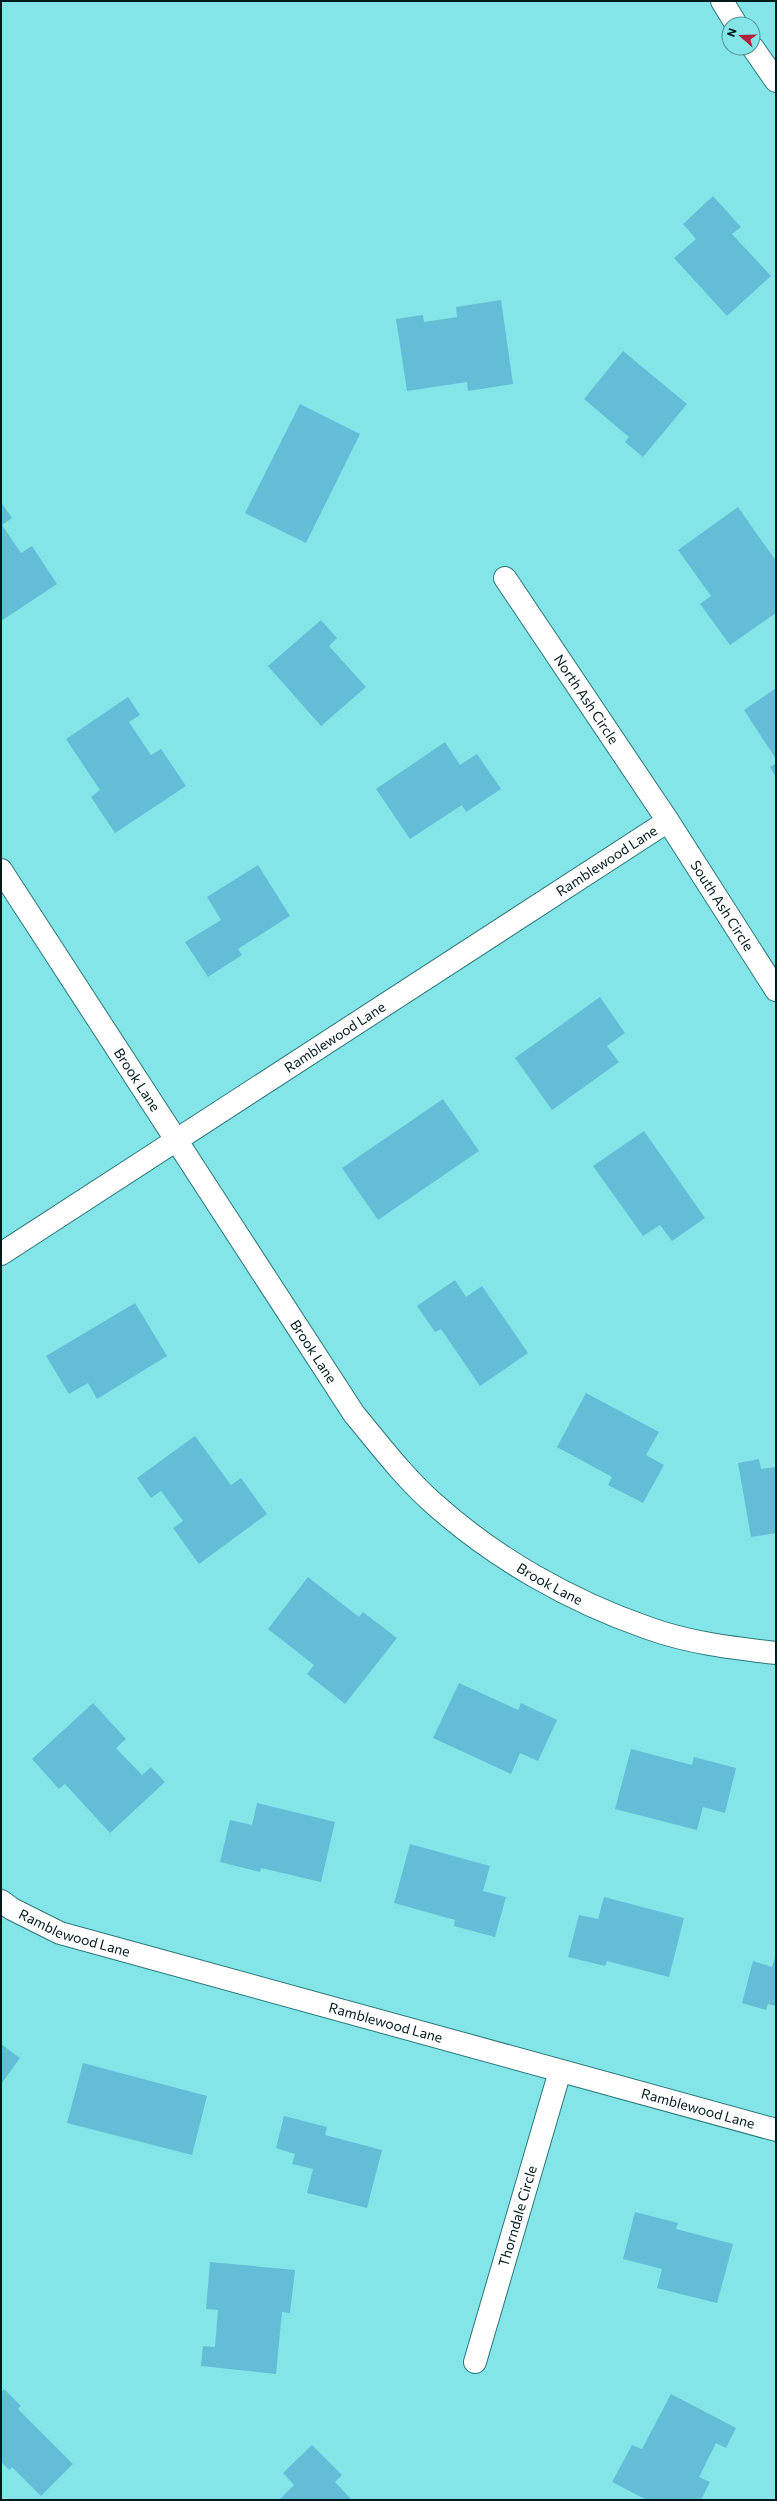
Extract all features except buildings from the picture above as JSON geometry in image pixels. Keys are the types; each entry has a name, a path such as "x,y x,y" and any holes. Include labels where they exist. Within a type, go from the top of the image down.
{"street":[{"path":"722,1 731,16"},
{"path":"759,56 776,81"},
{"name":"North Ash Circle","path":"505,578 668,821"},
{"name":"South Ash Circle","path":"668,821 776,990"},
{"name":"Ramblewood Lane","path":"1,1254 175,1139 668,821"},
{"name":"Brook Lane","path":"1,870 354,1414 404,1475 432,1503 494,1552 563,1593 649,1629 726,1648 776,1653"},
{"name":"Ramblewood Lane","path":"1,1901 12,1909 60,1932 776,2130"},
{"name":"Thorndale Circle","path":"475,2362 560,2071"}]}
